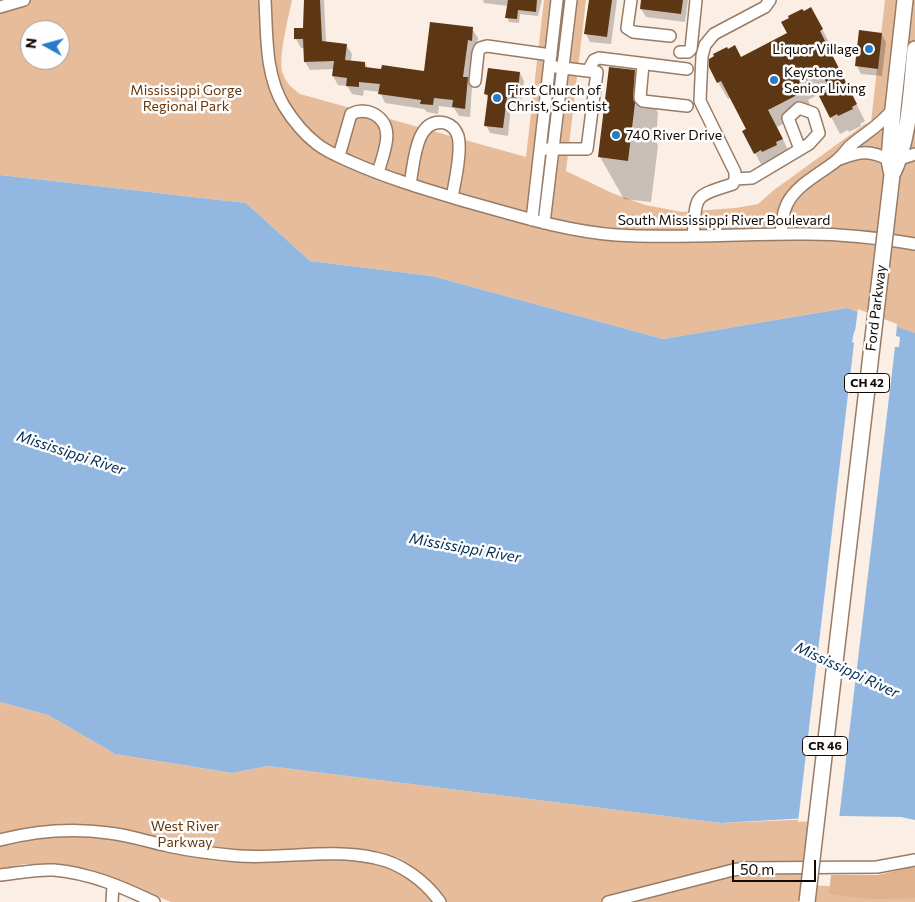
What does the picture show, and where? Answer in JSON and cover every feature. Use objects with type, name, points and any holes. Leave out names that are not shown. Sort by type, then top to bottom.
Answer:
[{"type":"main road","name":"Ford Parkway","points":[[895,160],[893,109],[905,0]]},
{"type":"main road","name":"Ford Parkway","points":[[842,591],[892,175],[895,160],[912,111],[915,49]]},
{"type":"main road","name":"CR 46","points":[[807,902],[842,591]]},
{"type":"street","points":[[0,7],[24,0]]},
{"type":"street","name":"South Mississippi River Boulevard","points":[[265,0],[270,65],[273,81],[284,106],[317,144],[378,173],[532,220],[570,229],[615,235],[781,234],[857,236],[915,244]]},
{"type":"street","points":[[532,220],[557,0]]},
{"type":"street","points":[[544,223],[570,0]]},
{"type":"street","points":[[631,0],[628,28],[633,32],[670,36]]},
{"type":"street","points":[[680,52],[688,52],[691,49],[696,0]]},
{"type":"street","points":[[693,236],[696,204],[700,197],[704,193],[733,184],[735,179],[735,172],[700,101],[704,45],[714,34],[765,7],[770,0]]},
{"type":"street","points":[[475,81],[478,53],[480,48],[487,46],[550,61],[563,68],[597,72],[587,149],[564,150],[553,148],[540,150]]},
{"type":"street","points":[[588,71],[594,60],[599,58],[688,69]]},
{"type":"street","points":[[643,64],[640,98],[643,101],[687,106]]},
{"type":"street","points":[[781,234],[784,211],[795,192],[836,160],[850,146],[884,121],[893,109]]},
{"type":"street","points":[[339,156],[351,114],[365,111],[374,114],[382,120],[388,133],[378,173]]},
{"type":"street","points":[[410,184],[418,143],[423,131],[428,125],[439,122],[448,123],[456,130],[459,138],[452,197]]},
{"type":"street","points":[[735,179],[752,178],[800,149]]},
{"type":"street","points":[[836,160],[868,152],[895,160],[915,154]]},
{"type":"street","points":[[0,840],[36,833],[83,830],[123,835],[188,850],[238,856],[348,854],[377,858],[399,867],[416,877],[438,899]]},
{"type":"street","points":[[608,902],[745,868],[877,867],[915,860]]},
{"type":"street","points":[[0,875],[53,870],[81,874],[98,878],[154,902]]},
{"type":"street","points":[[112,902],[114,885]]},
{"type":"green space","name":"Mississippi Gorge Regional Park","points":[[0,0],[292,0],[281,59],[284,77],[300,94],[526,157],[544,0],[586,0],[566,171],[612,193],[645,205],[682,212],[736,208],[758,204],[774,190],[865,124],[871,122],[885,0],[915,0],[915,333],[847,308],[663,339],[432,276],[310,261],[246,203],[0,175]]},
{"type":"green space","name":"West River Parkway","points":[[0,702],[48,715],[115,754],[232,773],[268,766],[721,823],[816,819],[805,885],[915,890],[915,902],[171,902],[90,869],[62,864],[24,864],[0,869]]},
{"type":"shaded area","points":[[915,866],[915,898],[874,899],[829,894],[831,875],[878,875]]},
{"type":"water","name":"Mississippi River","points":[[0,175],[246,203],[310,261],[432,276],[663,339],[847,308],[915,333],[915,820],[901,817],[842,816],[721,823],[268,766],[232,773],[115,754],[48,715],[0,702]]},
{"type":"pier","points":[[858,309],[897,324],[896,336],[900,337],[899,347],[895,347],[839,819],[798,822],[854,343],[852,342]]},
{"type":"building","points":[[304,0],[320,0],[322,41],[347,44],[345,60],[365,62],[365,67],[381,69],[382,65],[424,71],[430,22],[473,27],[472,41],[468,40],[463,77],[468,77],[465,109],[452,107],[453,100],[434,98],[433,105],[420,104],[421,100],[378,94],[380,84],[359,82],[359,87],[346,86],[347,78],[332,76],[334,61],[304,62],[303,39],[294,39],[294,28],[303,28]]},
{"type":"building","points":[[508,0],[537,0],[536,12],[518,10],[517,19],[505,18]]},
{"type":"building","points":[[589,0],[612,0],[607,37],[584,34]]},
{"type":"building","points":[[641,0],[683,0],[681,14],[640,9]]},
{"type":"building","name":"Keystone Senior Living","points":[[811,7],[823,29],[820,31],[857,104],[852,107],[853,109],[830,118],[819,96],[830,90],[821,72],[799,83],[803,92],[768,110],[783,139],[776,142],[777,145],[754,154],[742,131],[746,129],[721,81],[717,83],[709,67],[709,59],[714,56],[713,54],[735,45],[741,57],[787,33],[781,22],[802,9],[804,11]]},
{"type":"building","name":"Liquor Village","points":[[859,30],[882,33],[878,69],[855,66]]},
{"type":"building","name":"740 River Drive","points":[[609,67],[635,70],[633,97],[635,103],[628,161],[598,157]]},
{"type":"building","name":"First Church of Christ, Scientist","points":[[488,68],[520,72],[517,98],[507,97],[503,128],[484,126],[488,95],[484,94]]},
{"type":"place","name":"Liquor Village","points":[[869,49]]},
{"type":"place","name":"Keystone Senior Living","points":[[774,80]]},
{"type":"place","name":"First Church of Christ, Scientist","points":[[497,98]]},
{"type":"place","name":"740 River Drive","points":[[616,135]]}]
